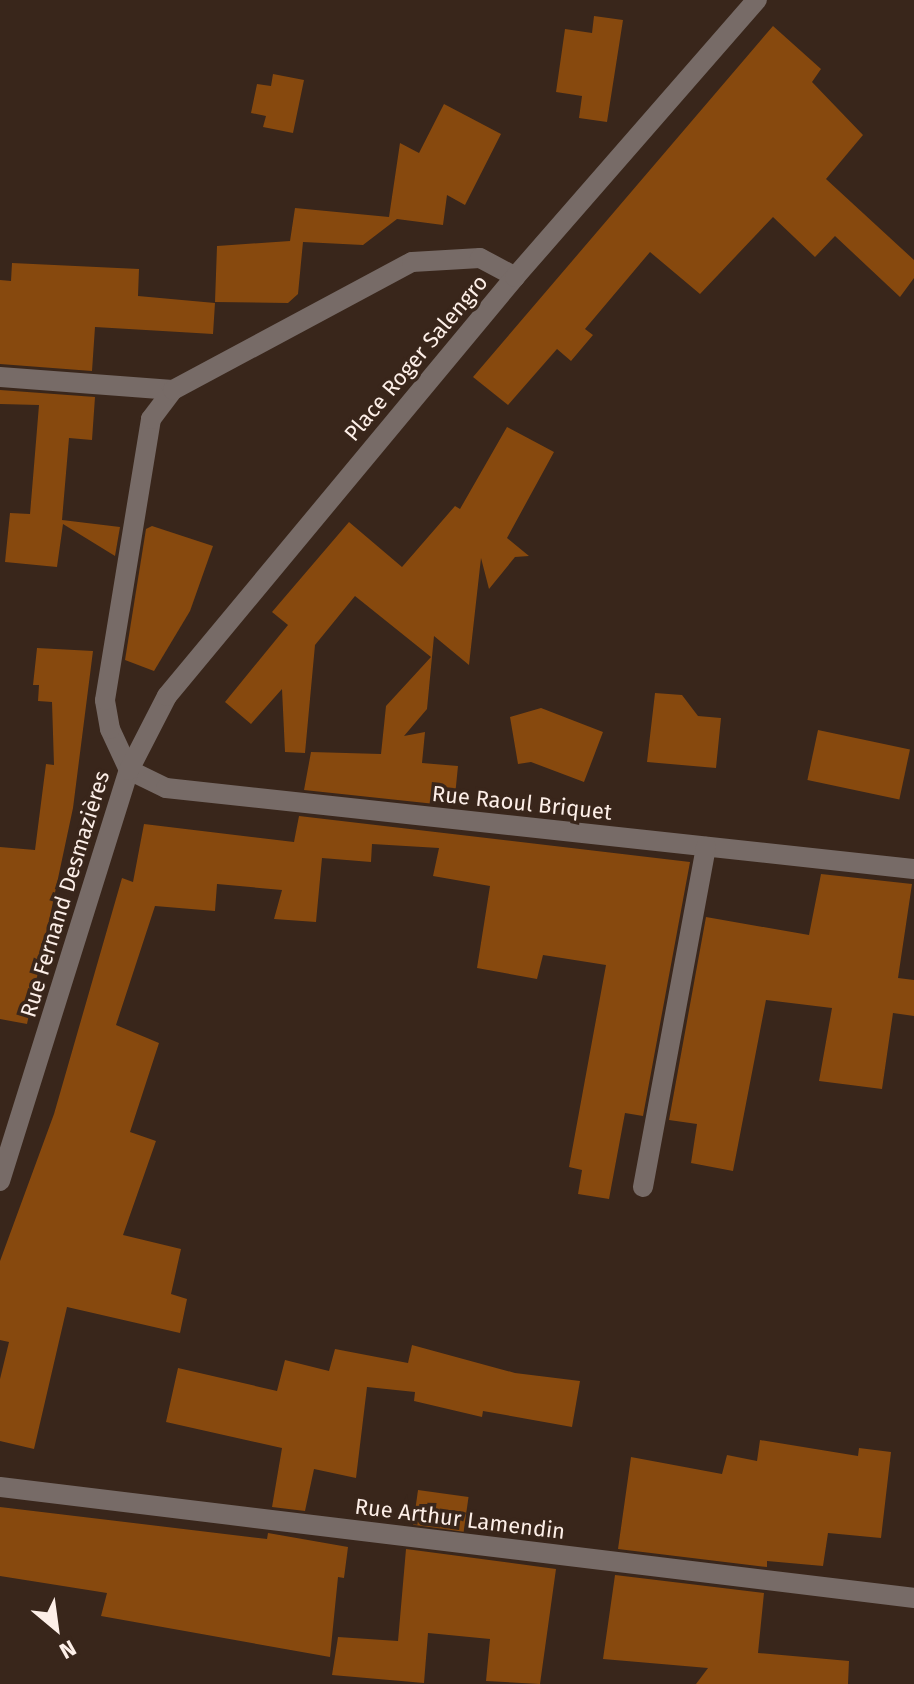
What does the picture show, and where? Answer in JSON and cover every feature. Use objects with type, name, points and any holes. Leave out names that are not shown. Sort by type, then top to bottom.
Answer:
[{"type":"street","points":[[515,277],[757,0]]},
{"type":"street","name":"Place Roger Salengro","points":[[129,770],[167,696],[208,642],[515,277],[480,258],[412,262],[173,390]]},
{"type":"street","points":[[0,377],[173,390]]},
{"type":"street","name":"Rue Fernand Desmazières","points":[[0,1181],[129,770],[110,729],[105,700],[151,419],[173,390]]},
{"type":"street","name":"Rue Raoul Briquet","points":[[129,770],[166,788],[914,869]]},
{"type":"street","points":[[643,1187],[706,847]]},
{"type":"street","name":"Rue Arthur Lamendin","points":[[0,1487],[914,1598]]},
{"type":"building","points":[[594,16],[623,20],[607,122],[579,118],[582,96],[556,92],[565,29],[592,33]]},
{"type":"building","points":[[773,26],[821,69],[812,82],[863,135],[826,179],[914,260],[914,278],[900,297],[835,236],[815,257],[773,217],[700,294],[650,252],[585,329],[593,335],[571,361],[557,349],[508,405],[473,377]]},
{"type":"building","points":[[273,74],[304,80],[293,133],[263,127],[266,116],[251,113],[257,84],[271,86]]},
{"type":"building","points":[[444,104],[501,134],[465,205],[447,195],[443,225],[397,219],[363,245],[303,242],[298,294],[288,303],[215,302],[217,246],[290,241],[295,208],[389,217],[400,143],[419,153]]},
{"type":"building","points":[[12,263],[139,269],[138,296],[215,303],[213,334],[95,327],[92,371],[0,364],[0,280],[11,281]]},
{"type":"building","points":[[0,390],[95,397],[92,440],[69,438],[62,520],[120,527],[115,556],[63,524],[57,567],[5,562],[10,513],[30,514],[39,405],[0,404]]},
{"type":"building","points":[[507,427],[554,452],[507,538],[529,556],[515,557],[489,589],[481,558],[469,665],[434,636],[427,709],[404,736],[425,732],[422,763],[458,766],[454,806],[304,790],[311,752],[381,754],[386,706],[431,657],[355,596],[315,645],[305,753],[285,752],[282,689],[251,724],[225,702],[288,625],[272,612],[349,522],[402,567],[455,506],[460,509]]},
{"type":"building","points":[[152,526],[213,546],[190,611],[154,671],[125,660],[146,529]]},
{"type":"building","points":[[37,648],[93,651],[73,808],[27,1024],[0,1019],[0,847],[35,850],[46,764],[54,765],[52,702],[38,701],[39,685],[33,685]]},
{"type":"building","points":[[655,693],[682,695],[698,716],[721,718],[716,768],[647,762]]},
{"type":"building","points":[[541,708],[603,732],[584,782],[531,762],[518,764],[510,717]]},
{"type":"building","points":[[818,730],[910,750],[899,799],[807,780]]},
{"type":"building","points":[[299,816],[690,862],[643,1116],[625,1113],[609,1199],[578,1194],[582,1170],[569,1167],[606,965],[543,955],[537,979],[477,968],[490,886],[433,876],[439,848],[372,844],[371,862],[322,858],[316,922],[274,919],[282,890],[217,884],[215,911],[155,906],[116,1025],[159,1043],[130,1132],[156,1141],[123,1235],[181,1249],[171,1294],[187,1299],[180,1333],[67,1307],[34,1449],[0,1441],[0,1379],[9,1342],[0,1340],[0,1261],[54,1114],[122,878],[133,882],[144,824],[294,842]]},
{"type":"building","points":[[821,874],[912,884],[898,978],[914,980],[914,1016],[893,1013],[882,1089],[819,1081],[832,1008],[766,1000],[733,1171],[691,1163],[697,1124],[669,1120],[706,917],[809,935]]},
{"type":"building","points":[[412,1345],[515,1373],[580,1381],[572,1427],[483,1411],[482,1417],[414,1401],[415,1392],[367,1387],[356,1478],[314,1469],[305,1511],[272,1507],[282,1448],[166,1422],[178,1368],[277,1391],[285,1360],[329,1371],[335,1349],[408,1363]]},
{"type":"building","points":[[760,1440],[858,1456],[859,1448],[891,1452],[881,1538],[828,1533],[823,1566],[767,1561],[767,1567],[618,1549],[631,1457],[722,1474],[727,1455],[757,1461]]},
{"type":"building","points":[[418,1490],[469,1497],[464,1532],[413,1525]]},
{"type":"building","points":[[0,1507],[267,1539],[268,1533],[348,1547],[344,1578],[338,1577],[330,1657],[101,1616],[107,1593],[0,1576]]},
{"type":"building","points":[[406,1549],[556,1569],[540,1684],[486,1681],[490,1639],[428,1633],[424,1683],[332,1675],[338,1637],[398,1641]]},
{"type":"building","points":[[615,1575],[764,1593],[758,1653],[849,1661],[848,1684],[696,1684],[708,1668],[603,1659]]}]
